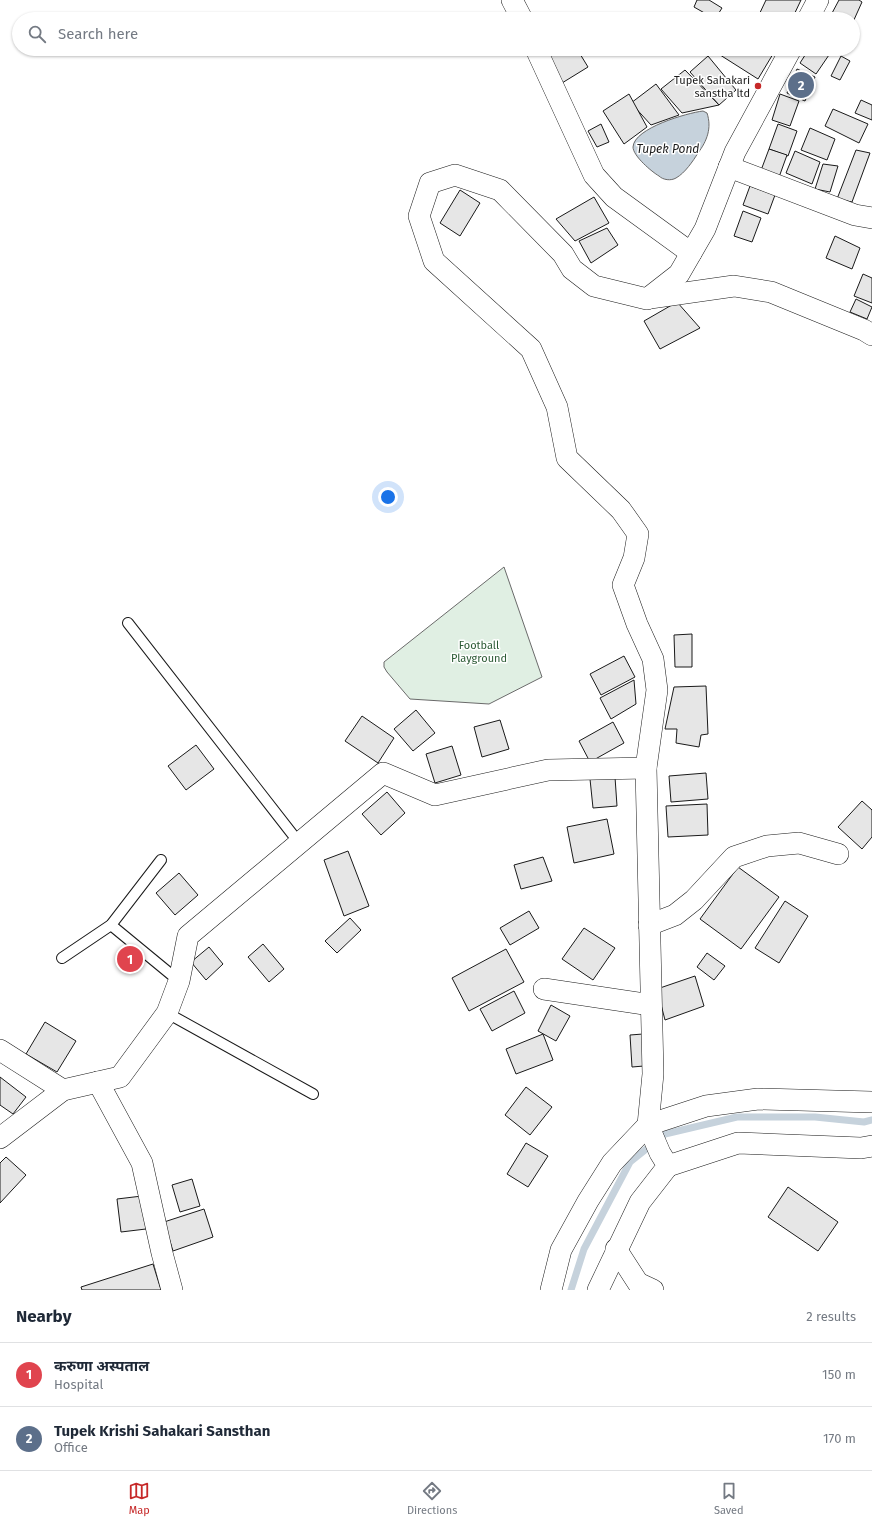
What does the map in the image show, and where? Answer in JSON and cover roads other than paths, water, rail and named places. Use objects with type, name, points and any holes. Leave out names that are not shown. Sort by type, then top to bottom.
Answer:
[{"type":"street","points":[[512,0],[518,12]]},
{"type":"street","points":[[812,12],[818,0]]},
{"type":"street","points":[[539,56],[594,175],[614,197],[691,253]]},
{"type":"street","points":[[647,298],[679,274],[705,229],[735,152],[787,56]]},
{"type":"street","points":[[729,167],[855,216],[872,218]]},
{"type":"street","points":[[598,1290],[616,1249],[640,1202],[657,1145],[648,924],[646,768],[657,690],[653,659],[637,624],[623,585],[634,558],[638,534],[621,510],[566,458],[557,407],[531,349],[434,260],[419,216],[430,182],[456,175],[500,190],[563,254],[572,270],[594,286],[647,298],[734,286],[771,292],[864,330],[872,335]]},
{"type":"street","points":[[0,1138],[63,1090],[120,1077],[166,1012],[179,981],[188,936],[300,844],[383,773],[435,795],[548,770],[646,768]]},
{"type":"street","points":[[648,924],[675,915],[694,900],[734,857],[767,846],[799,843],[838,854]]},
{"type":"street","points":[[544,989],[651,1005]]},
{"type":"street","points":[[0,1050],[63,1090]]},
{"type":"street","points":[[98,1082],[142,1163],[162,1253],[172,1290]]},
{"type":"street","points":[[551,1290],[561,1250],[588,1201],[612,1163],[657,1145],[706,1106],[758,1098],[872,1102]]},
{"type":"street","points":[[657,1145],[738,1143],[861,1148],[872,1146]]},
{"type":"street","points":[[616,1249],[638,1282],[652,1290]]},
{"type":"lane","points":[[128,623],[300,844]]},
{"type":"lane","points":[[62,958],[111,925],[161,860]]},
{"type":"lane","points":[[111,925],[179,981]]},
{"type":"lane","points":[[166,1012],[313,1094]]},
{"type":"water","name":"Tupek Pond","points":[[703,111],[707,113],[709,124],[706,139],[688,167],[676,178],[669,180],[661,177],[636,155],[633,147],[636,140],[651,128],[674,118]]},
{"type":"waterway","points":[[571,1290],[584,1249],[630,1162],[665,1134],[737,1117],[815,1117],[864,1122],[872,1120]]},
{"type":"place","name":"Tupek Krishi Sahakari Sansthan","points":[[801,85]]},
{"type":"place","name":"Tupek Sahakari sanstha ltd","points":[[758,86]]},
{"type":"place","name":"करुणा अस्पताल","points":[[130,959]]},
{"type":"park label","name":"Football Playground","points":[[479,651]]}]
